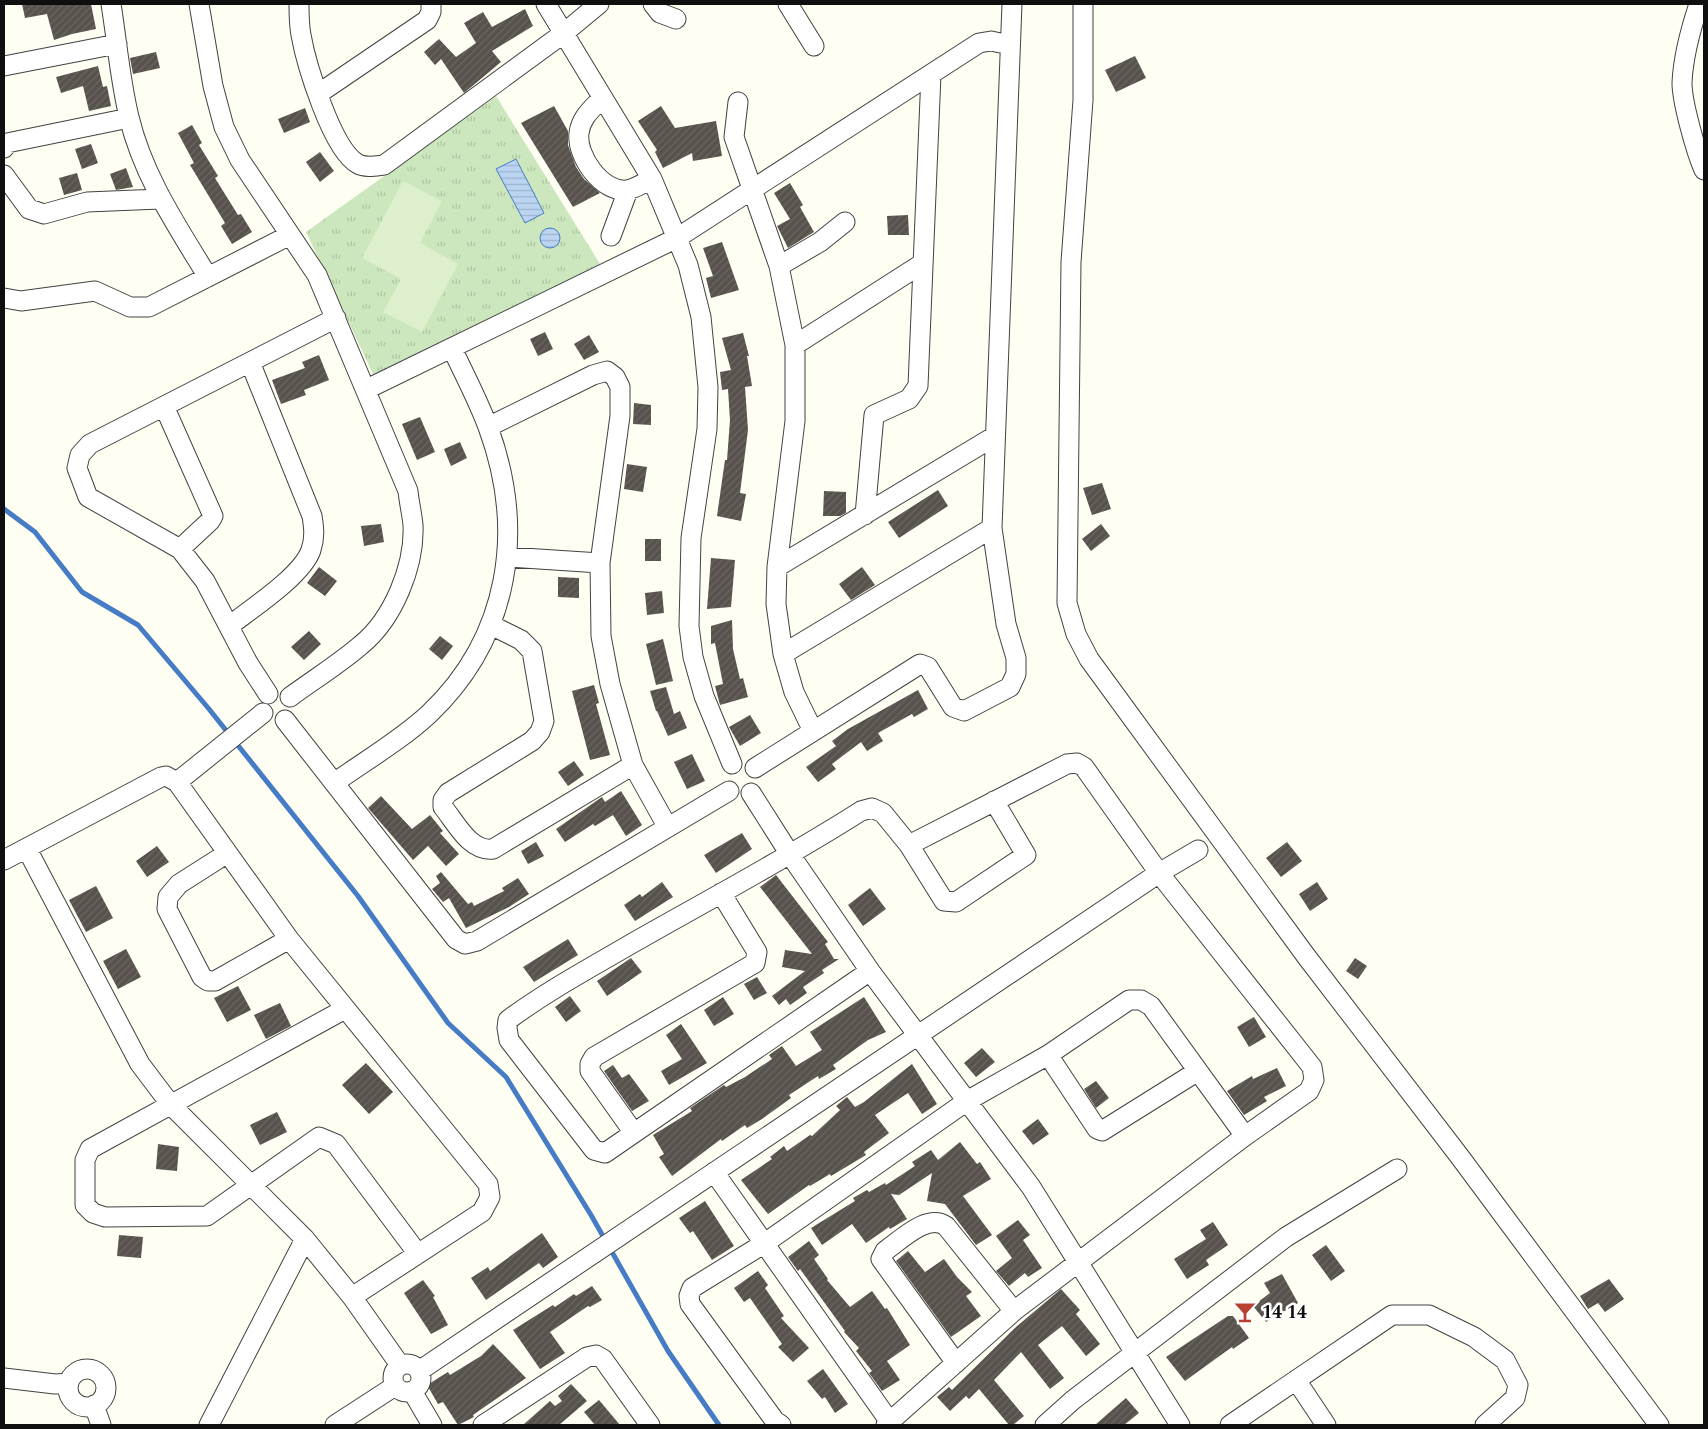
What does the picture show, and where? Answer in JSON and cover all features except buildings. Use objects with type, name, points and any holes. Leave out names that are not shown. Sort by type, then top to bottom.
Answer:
[{"type":"street","points":[[111,4],[129,118],[160,199],[208,277]]},
{"type":"street","points":[[199,4],[213,86],[224,127],[240,160],[317,275],[408,491],[413,526],[410,556],[401,586],[385,617],[363,644],[290,697]]},
{"type":"street","points":[[299,4],[301,34],[308,66],[332,130],[349,156],[358,164],[371,167],[384,165],[564,33],[599,4]]},
{"type":"street","points":[[318,94],[426,20],[431,12],[431,4]]},
{"type":"street","points":[[546,4],[652,179],[688,265],[701,317],[708,387],[707,429],[691,538],[689,626],[694,657],[704,696],[732,764]]},
{"type":"street","points":[[653,4],[660,13],[676,19]]},
{"type":"street","points":[[788,4],[814,46]]},
{"type":"street","points":[[755,768],[920,664],[928,667],[953,707],[964,711],[1010,687],[1016,674],[1016,658],[1006,624],[992,528],[1012,4]]},
{"type":"street","points":[[1084,4],[1083,100],[1071,262],[1067,603],[1076,634],[1089,659],[1306,956],[1460,1157],[1659,1425]]},
{"type":"street","points":[[1699,4],[1691,27],[1682,84],[1697,152],[1704,170]]},
{"type":"street","points":[[367,390],[677,238],[979,43],[991,41],[1010,45]]},
{"type":"street","points":[[4,66],[117,44]]},
{"type":"street","points":[[865,515],[874,415],[909,400],[918,386],[931,74]]},
{"type":"street","points":[[602,98],[586,114],[579,132],[579,145],[592,171],[604,182],[618,189],[628,190],[652,179]]},
{"type":"street","points":[[738,102],[734,137],[754,188],[779,266],[795,345],[795,421],[777,567],[776,604],[783,654],[794,692],[813,731]]},
{"type":"street","points":[[4,148],[6,143],[129,118]]},
{"type":"street","points":[[4,175],[29,208],[44,214],[86,202],[160,199]]},
{"type":"street","points":[[611,236],[628,190]]},
{"type":"street","points":[[779,266],[820,242],[845,222]]},
{"type":"street","points":[[4,298],[21,301],[96,291],[130,307],[149,307],[290,235]]},
{"type":"street","points":[[795,345],[923,263]]},
{"type":"street","points":[[268,694],[205,581],[180,548],[90,499],[77,468],[80,455],[90,444],[336,318]]},
{"type":"street","points":[[334,783],[428,714],[464,675],[491,625],[508,557],[505,488],[488,427],[452,348]]},
{"type":"street","points":[[229,626],[301,567],[310,551],[314,534],[312,516],[250,362]]},
{"type":"street","points":[[488,427],[593,375],[607,371],[615,377],[620,387],[620,416],[600,563],[601,636],[610,684],[633,765],[667,826]]},
{"type":"street","points":[[164,406],[213,516],[210,521],[180,548]]},
{"type":"street","points":[[777,567],[996,436]]},
{"type":"street","points":[[783,654],[992,528]]},
{"type":"street","points":[[508,557],[600,563]]},
{"type":"street","points":[[491,625],[521,640],[532,651],[544,720],[540,732],[532,741],[448,793],[443,800],[444,807],[474,845],[485,850],[494,848],[633,765]]},
{"type":"street","points":[[177,782],[257,719],[261,705],[268,694],[282,691],[290,697],[293,707],[289,717],[275,722],[257,719]]},
{"type":"street","points":[[284,720],[456,939],[465,944],[477,941],[667,826],[729,791]]},
{"type":"street","points":[[744,762],[755,768],[758,777],[757,787],[751,794],[740,796],[729,791],[724,782],[725,772],[732,764],[744,762]]},
{"type":"street","points":[[714,1172],[890,1425],[1014,1311],[1245,1136],[1309,1091],[1314,1080],[1312,1067],[1159,873],[1084,767],[1077,763],[1067,764],[909,844]]},
{"type":"street","points":[[4,860],[161,778],[166,776],[177,782],[226,854],[289,939],[488,1184],[490,1197],[482,1212],[352,1297]]},
{"type":"street","points":[[751,794],[870,971],[1031,1187],[1180,1425]]},
{"type":"street","points":[[870,971],[605,1153],[594,1150],[509,1040],[508,1020],[538,998],[721,893],[791,856],[861,811],[872,808],[884,813],[909,844],[944,900],[956,902],[1026,855],[994,801]]},
{"type":"street","points":[[27,849],[140,1064],[171,1105],[305,1239],[352,1297],[400,1364]]},
{"type":"street","points":[[419,1371],[1159,873],[1198,850]]},
{"type":"street","points":[[226,854],[180,884],[168,897],[167,909],[202,977],[208,981],[215,981],[289,939]]},
{"type":"street","points":[[634,1132],[590,1070],[590,1064],[594,1057],[755,963],[757,952],[721,893]]},
{"type":"street","points":[[781,1425],[775,1421],[690,1304],[688,1296],[692,1288],[765,1243],[968,1101],[1048,1055],[1129,1000],[1141,1000],[1151,1006],[1245,1136]]},
{"type":"street","points":[[345,1009],[90,1150],[85,1160],[85,1204],[93,1213],[105,1217],[207,1216],[319,1137],[336,1144],[418,1254]]},
{"type":"street","points":[[1048,1055],[1096,1129],[1102,1131],[1198,1071]]},
{"type":"street","points":[[1045,1425],[1073,1400],[1286,1237],[1397,1169]]},
{"type":"street","points":[[956,1363],[882,1259],[885,1251],[930,1221],[939,1221],[946,1226],[1014,1311]]},
{"type":"street","points":[[209,1425],[305,1239]]},
{"type":"street","points":[[1230,1425],[1392,1315],[1429,1315],[1474,1337],[1505,1360],[1518,1385],[1515,1398],[1485,1425]]},
{"type":"street","points":[[484,1425],[587,1357],[596,1354],[603,1359],[650,1425]]},
{"type":"street","points":[[334,1425],[403,1389],[419,1384],[419,1371],[410,1363],[400,1364]]},
{"type":"street","points":[[400,1364],[394,1373],[403,1389],[432,1425]]},
{"type":"street","points":[[87,1369],[98,1372],[105,1383],[106,1389],[101,1400],[94,1405],[84,1406],[73,1400],[68,1389],[69,1383],[75,1373],[87,1369]]},
{"type":"street","points":[[4,1378],[55,1384],[69,1383]]},
{"type":"street","points":[[1296,1380],[1326,1425]]},
{"type":"street","points":[[94,1405],[101,1425]]},
{"type":"green space","points":[[496,96],[600,264],[374,376],[306,232]]},
{"type":"green space","points":[[403,181],[442,201],[420,243],[458,264],[422,332],[383,312],[401,279],[362,258]]},
{"type":"water","points":[[516,159],[544,213],[525,223],[496,169]]},
{"type":"water","points":[[550,228],[557,231],[560,238],[557,245],[550,248],[543,245],[540,238],[543,231]]},
{"type":"waterway","points":[[4,509],[35,532],[82,592],[138,625],[209,709],[358,896],[448,1023],[506,1077],[591,1215],[668,1351],[719,1425]]},
{"type":"place","name":"14 14","points":[[1245,1312]]}]
